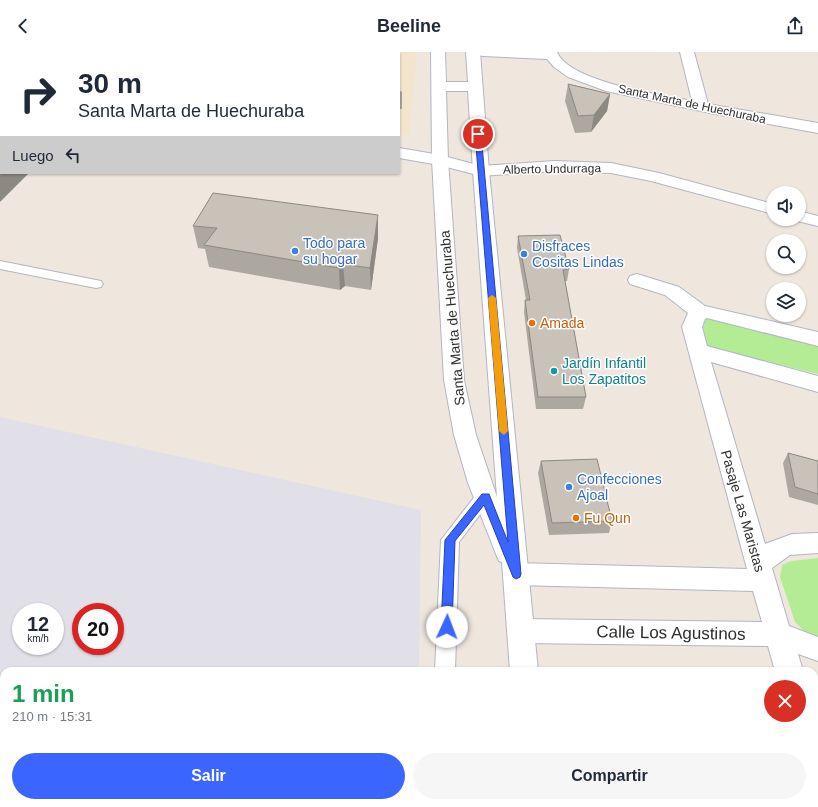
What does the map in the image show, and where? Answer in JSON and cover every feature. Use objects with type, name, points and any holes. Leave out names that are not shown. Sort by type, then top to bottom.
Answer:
[{"type":"street","name":"Santa Marta de Huechuraba","points":[[438,52],[440,160],[454,380],[465,435],[485,496],[516,574]]},
{"type":"street","name":"Santa Marta de Huechuraba","points":[[473,52],[481,171],[524,667]]},
{"type":"street","name":"Santa Marta de Huechuraba","points":[[483,52],[550,53],[561,66],[569,72],[594,83],[701,107],[818,128]]},
{"type":"street","points":[[687,52],[701,107]]},
{"type":"street","points":[[438,86],[475,86]]},
{"type":"street","name":"Alberto Undurraga","points":[[400,153],[440,160],[481,171],[554,166],[611,168],[653,176],[766,207]]},
{"type":"street","points":[[806,218],[818,221]]},
{"type":"street","points":[[638,280],[672,291],[700,312],[714,313],[818,339]]},
{"type":"street","name":"Pasaje Las Maristas","points":[[700,312],[694,317],[692,327],[760,573],[788,667]]},
{"type":"street","points":[[698,351],[818,384]]},
{"type":"street","points":[[516,574],[760,573],[766,558],[776,549],[789,544],[806,542],[818,543]]},
{"type":"street","name":"Calle Los Agustinos","points":[[521,631],[778,634],[818,649]]},
{"type":"lane","points":[[0,265],[96,284]]},
{"type":"lane","points":[[445,667],[450,540],[485,496]]},
{"type":"shaded area","points":[[400,52],[417,52],[409,136],[400,134]]},
{"type":"shaded area","points":[[0,417],[421,510],[419,667],[0,667]]},
{"type":"green space","points":[[723,316],[818,339],[818,374],[705,347],[698,332],[701,317]]},
{"type":"green space","points":[[818,558],[818,639],[805,632],[795,622],[780,577],[782,565],[791,561]]},
{"type":"building","points":[[568,84],[610,94],[594,115],[578,116]]},
{"type":"building","points":[[213,193],[378,215],[370,268],[343,264],[339,268],[204,245],[217,228],[193,226]]},
{"type":"building","points":[[560,235],[569,269],[563,270],[586,397],[538,397],[525,300],[530,300],[518,236]]},
{"type":"building","points":[[788,453],[818,461],[818,494],[795,487]]},
{"type":"building","points":[[597,459],[612,521],[552,523],[541,461]]},
{"type":"slow traffic","points":[[492,298],[504,431]]},
{"type":"place","name":"Todo para su hogar","points":[[295,251]]},
{"type":"place","name":"Disfraces Cositas Lindas","points":[[524,254]]},
{"type":"place","name":"Amada","points":[[532,323]]},
{"type":"place","name":"Jardín Infantil Los Zapatitos","points":[[554,371]]},
{"type":"place","name":"Confecciones Ajoal","points":[[569,487]]},
{"type":"place","name":"Fu Qun","points":[[576,518]]},
{"type":"route","points":[[447,627],[450,540],[485,496],[516,574],[478,134]]}]
